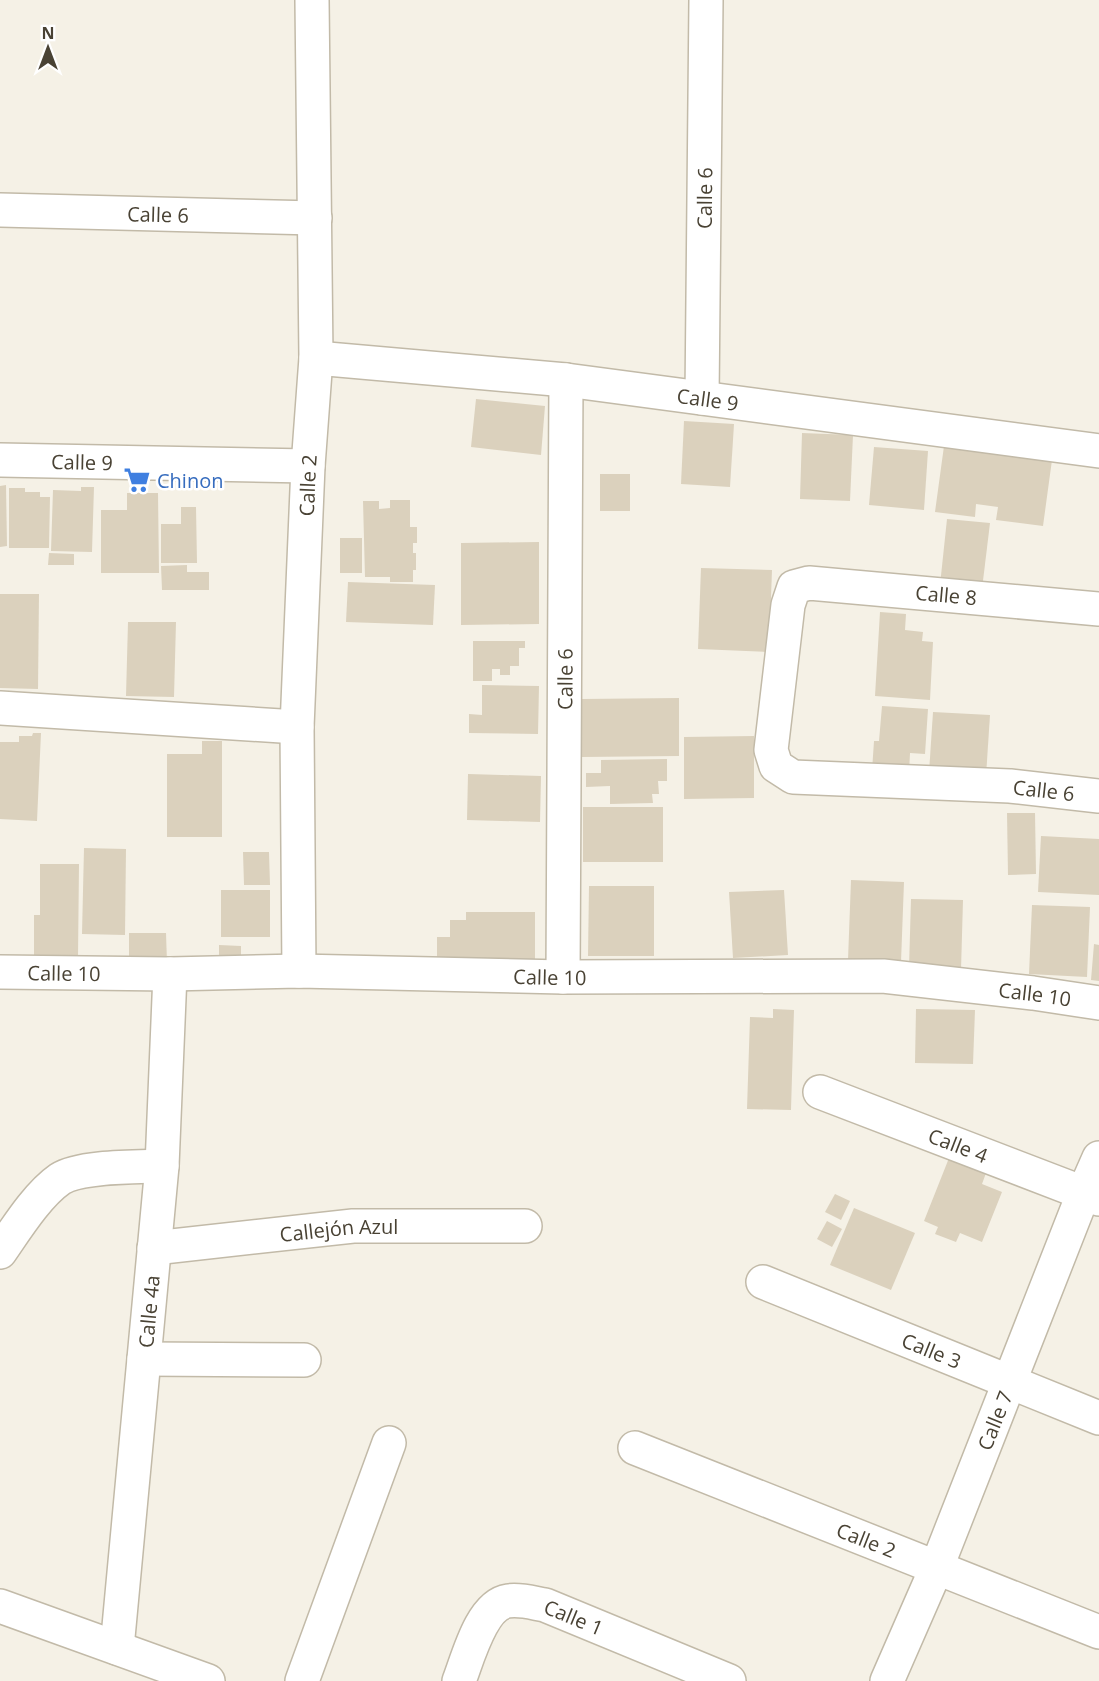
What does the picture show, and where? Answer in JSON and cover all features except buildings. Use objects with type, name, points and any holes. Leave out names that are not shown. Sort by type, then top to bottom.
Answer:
[{"type":"street","name":"Calle 2","points":[[299,971],[297,727],[308,466],[316,358],[312,0]]},
{"type":"street","name":"Calle 6","points":[[702,398],[706,0]]},
{"type":"street","name":"Calle 6","points":[[0,210],[315,218]]},
{"type":"street","name":"Calle 9","points":[[316,358],[566,380],[1099,451]]},
{"type":"street","name":"Calle 6","points":[[563,977],[566,380]]},
{"type":"street","name":"Calle 9","points":[[0,460],[308,466]]},
{"type":"street","name":"Calle 8","points":[[776,766],[771,750],[788,605],[794,588],[809,583],[1099,609]]},
{"type":"street","points":[[0,708],[297,727]]},
{"type":"street","name":"Calle 6","points":[[776,766],[793,777],[1010,786],[1099,796]]},
{"type":"street","name":"Calle 10","points":[[0,972],[170,974],[299,971],[563,977],[883,976],[1099,1003]]},
{"type":"street","name":"Calle 4a","points":[[117,1648],[162,1166],[170,974]]},
{"type":"street","name":"Calle 4","points":[[820,1092],[1091,1195]]},
{"type":"street","name":"Calle 7","points":[[887,1681],[936,1569],[1009,1382],[1091,1195],[1099,1158]]},
{"type":"street","points":[[0,1252],[33,1206],[60,1179],[86,1170],[162,1166]]},
{"type":"street","name":"Callejón Azul","points":[[154,1248],[353,1226],[525,1226]]},
{"type":"street","name":"Calle 3","points":[[763,1282],[1099,1418]]},
{"type":"street","points":[[144,1359],[304,1360]]},
{"type":"street","points":[[302,1681],[389,1443]]},
{"type":"street","name":"Calle 2","points":[[635,1448],[1099,1632]]},
{"type":"street","name":"Calle 1","points":[[459,1681],[482,1624],[492,1611],[497,1605],[508,1601],[522,1601],[545,1605],[729,1681]]},
{"type":"street","points":[[0,1606],[202,1680]]},
{"type":"place","name":"Chinon","points":[[137,480]]}]
